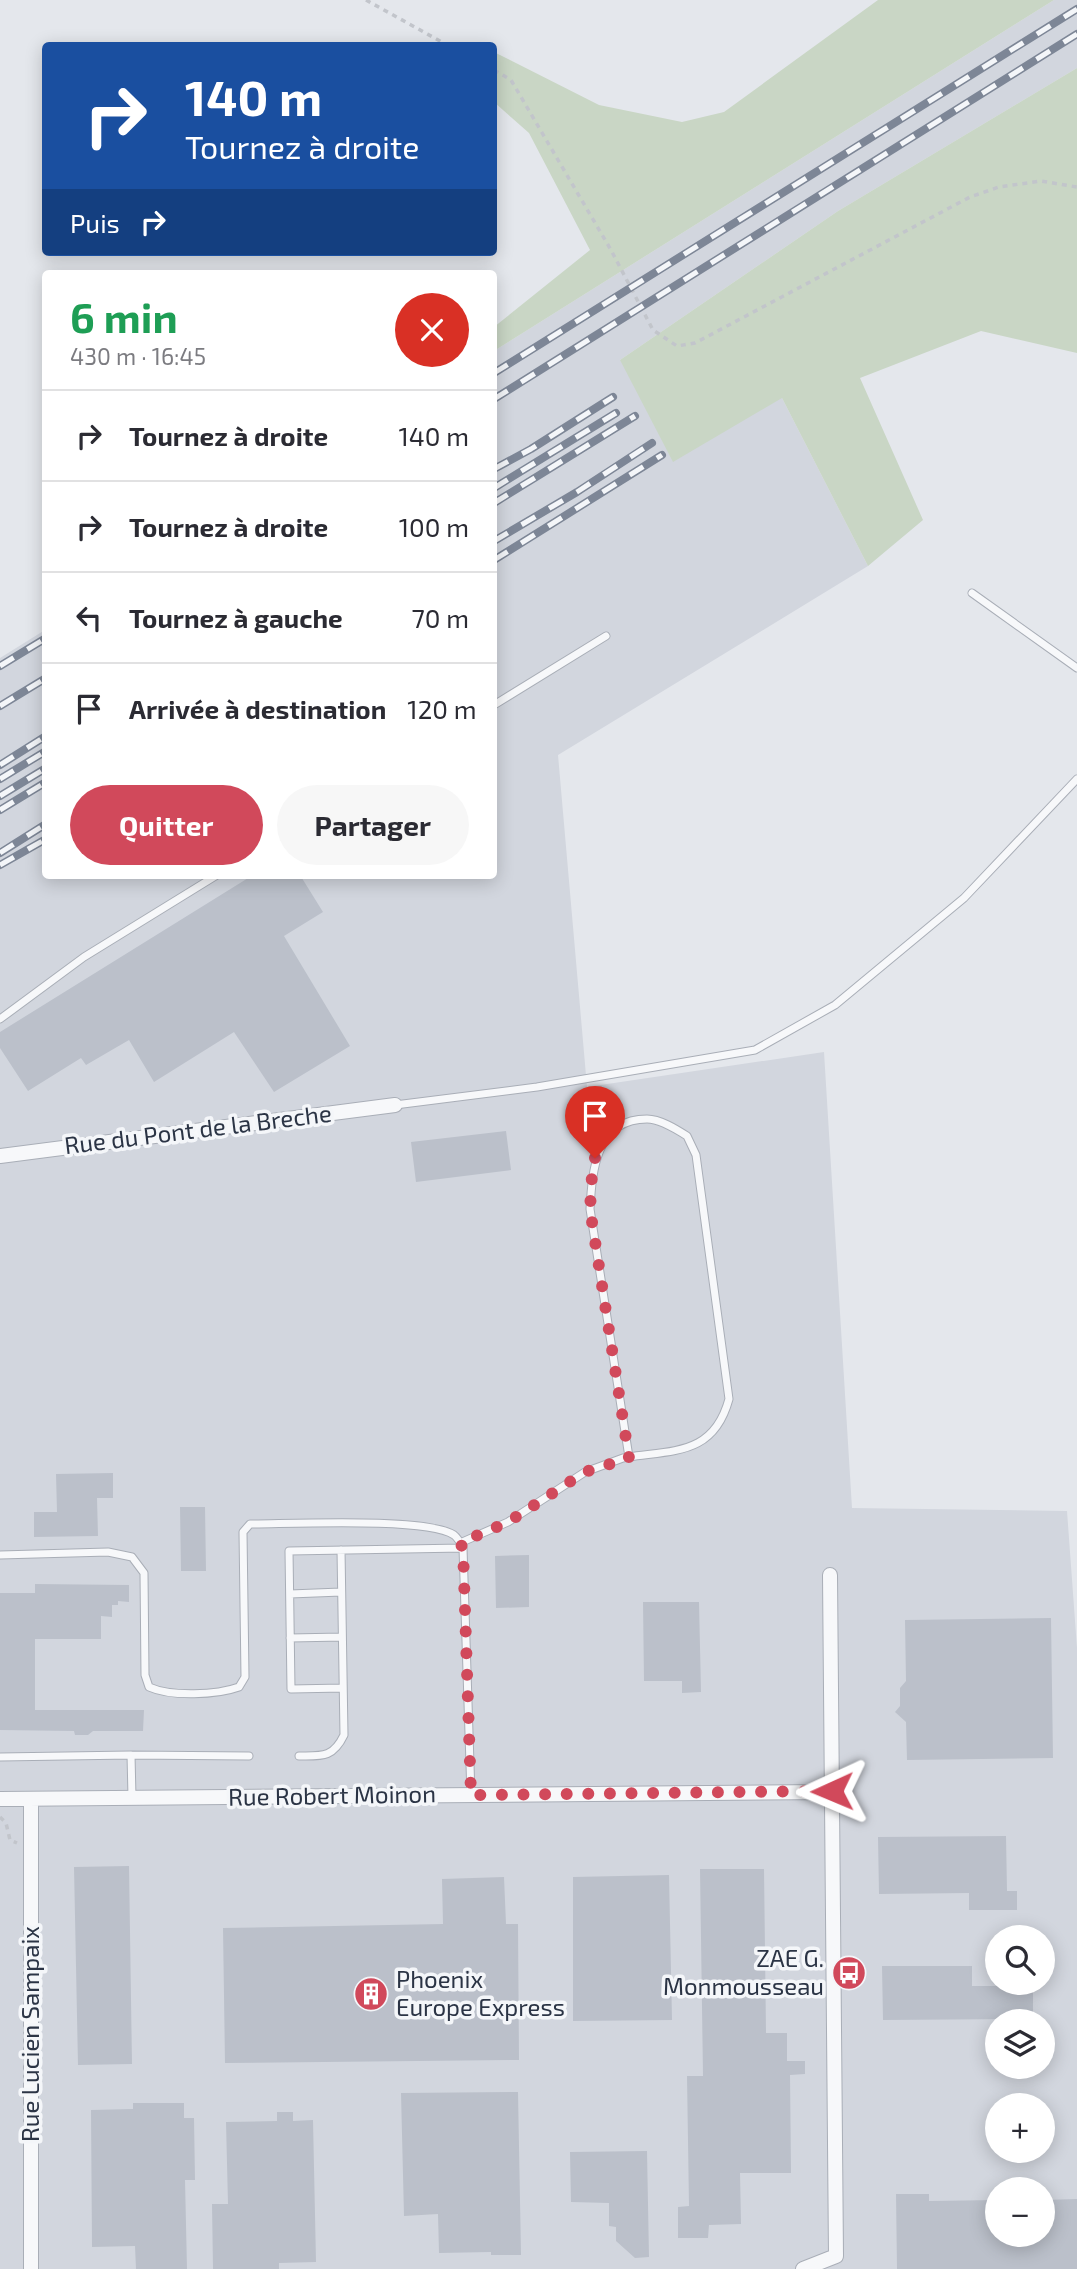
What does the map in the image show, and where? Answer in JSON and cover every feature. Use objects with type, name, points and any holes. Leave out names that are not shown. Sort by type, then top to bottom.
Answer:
[{"type":"street","name":"Rue du Pont de la Breche","points":[[0,1156],[395,1105]]},
{"type":"street","points":[[803,2269],[836,2262],[830,1575]]},
{"type":"street","name":"Rue Robert Moinon","points":[[0,1799],[832,1791]]},
{"type":"street","name":"Rue Lucien Sampaix","points":[[31,1799],[31,2269]]},
{"type":"lane","points":[[972,593],[1077,668]]},
{"type":"lane","points":[[497,703],[606,636]]},
{"type":"lane","points":[[395,1105],[537,1087],[755,1050],[835,1005],[964,898],[1077,779]]},
{"type":"lane","points":[[0,1019],[84,957],[211,879]]},
{"type":"lane","points":[[344,1688],[291,1689],[289,1551],[462,1546],[508,1522],[585,1472],[629,1458],[701,1443],[725,1416],[729,1399],[696,1155],[687,1136],[649,1119],[629,1122],[614,1131],[595,1158],[592,1175],[590,1209],[629,1458]]},
{"type":"lane","points":[[0,1555],[108,1552],[132,1557],[144,1573],[145,1675],[149,1687],[160,1692],[224,1693],[239,1687],[245,1677],[243,1532],[250,1524],[405,1524],[437,1529],[455,1536],[462,1546],[471,1795]]},
{"type":"lane","points":[[299,1756],[322,1756],[338,1747],[344,1735],[341,1550]]},
{"type":"lane","points":[[290,1594],[341,1592]]},
{"type":"lane","points":[[290,1638],[342,1637]]},
{"type":"lane","points":[[131,1755],[132,1798]]},
{"type":"lane","points":[[0,1757],[248,1756]]},
{"type":"path","points":[[366,0],[442,42]]},
{"type":"path","points":[[497,72],[511,79],[611,250],[653,330],[677,346],[695,344],[970,197],[999,187],[1041,181],[1077,187]]},
{"type":"path","points":[[0,1817],[6,1823],[10,1840],[31,1844]]},
{"type":"shaded area","points":[[1054,0],[1077,0],[1077,68],[838,211],[620,360],[782,398],[868,566],[558,755],[587,1087],[824,1052],[852,1508],[1067,1511],[1077,1648],[1077,2269],[0,2269],[0,658],[42,632],[42,879],[497,879],[497,349]]},
{"type":"green space","points":[[878,0],[1054,0],[497,349],[497,325],[590,250],[529,133],[497,105],[497,54],[599,105],[682,122],[724,112]]},
{"type":"green space","points":[[1077,68],[1077,353],[981,331],[860,378],[923,520],[868,566],[782,398],[673,462],[620,360],[838,211]]},
{"type":"building","points":[[247,879],[302,879],[323,912],[284,936],[350,1046],[274,1092],[234,1032],[154,1082],[129,1040],[86,1065],[81,1058],[28,1091],[0,1048],[0,1032]]},
{"type":"building","points":[[506,1131],[511,1170],[416,1182],[411,1142]]},
{"type":"building","points":[[113,1473],[113,1498],[97,1498],[98,1536],[34,1537],[34,1512],[57,1512],[56,1474]]},
{"type":"building","points":[[180,1507],[205,1507],[206,1571],[181,1571]]},
{"type":"building","points":[[529,1555],[529,1607],[496,1608],[495,1556]]},
{"type":"building","points":[[35,1584],[129,1585],[129,1602],[118,1601],[118,1605],[112,1605],[112,1617],[101,1616],[101,1639],[35,1639],[35,1710],[144,1710],[143,1731],[93,1731],[88,1735],[75,1735],[74,1731],[0,1730],[0,1593],[35,1593]]},
{"type":"building","points":[[643,1602],[699,1602],[701,1692],[682,1693],[682,1681],[644,1681]]},
{"type":"building","points":[[1051,1618],[1053,1758],[907,1760],[906,1722],[895,1712],[900,1706],[900,1688],[906,1681],[905,1620]]},
{"type":"building","points":[[1006,1836],[1007,1891],[1017,1891],[1017,1910],[969,1910],[969,1893],[879,1894],[878,1837]]},
{"type":"building","points":[[129,1866],[132,2064],[78,2065],[74,1867]]},
{"type":"building","points":[[700,1869],[764,1869],[766,2033],[787,2033],[787,2061],[805,2061],[805,2074],[790,2075],[791,2173],[740,2173],[741,2224],[709,2225],[708,2238],[678,2238],[678,2207],[689,2206],[687,2076],[703,2076]]},
{"type":"building","points":[[669,1875],[672,2020],[573,2021],[573,1877]]},
{"type":"building","name":"Phoenix Europe Express","points":[[504,1877],[506,1924],[518,1924],[519,2060],[225,2063],[223,1928],[443,1924],[442,1879]]},
{"type":"building","points":[[882,1966],[972,1966],[972,1986],[985,1986],[985,1995],[1033,1995],[1033,2009],[985,2009],[985,2019],[883,2020]]},
{"type":"building","points":[[518,2092],[521,2255],[491,2255],[491,2252],[439,2253],[438,2214],[404,2216],[401,2093]]},
{"type":"building","points":[[133,2103],[184,2103],[184,2118],[194,2118],[195,2180],[185,2180],[187,2269],[136,2269],[135,2246],[92,2247],[91,2110],[133,2109]]},
{"type":"building","points":[[277,2112],[293,2112],[293,2121],[313,2120],[316,2262],[279,2263],[279,2269],[213,2269],[212,2204],[228,2204],[226,2122],[277,2121]]},
{"type":"building","points":[[647,2151],[649,2257],[635,2258],[616,2241],[616,2227],[609,2226],[609,2203],[571,2202],[570,2152]]},
{"type":"building","points":[[896,2194],[929,2194],[929,2201],[985,2200],[985,2247],[1055,2247],[1055,2200],[1077,2199],[1077,2269],[897,2269]]},
{"type":"railway","points":[[497,371],[1077,9]]},
{"type":"railway","points":[[497,397],[1077,34]]},
{"type":"railway","points":[[497,467],[613,397]]},
{"type":"railway","points":[[497,486],[616,413]]},
{"type":"railway","points":[[497,501],[635,416]]},
{"type":"railway","points":[[497,539],[652,443]]},
{"type":"railway","points":[[497,558],[662,455]]},
{"type":"railway","points":[[0,666],[42,640]]},
{"type":"railway","points":[[0,706],[42,680]]},
{"type":"railway","points":[[0,765],[42,739]]},
{"type":"railway","points":[[0,779],[42,753]]},
{"type":"railway","points":[[0,796],[42,770]]},
{"type":"railway","points":[[0,810],[42,784]]},
{"type":"railway","points":[[0,853],[42,827]]},
{"type":"railway","points":[[0,865],[42,841]]},
{"type":"place","name":"ZAE G. Monmousseau","points":[[849,1973]]},
{"type":"place","name":"Phoenix Europe Express","points":[[371,1994]]},
{"type":"route","points":[[595,1158],[590,1209],[629,1458],[585,1472],[508,1522],[460,1543],[463,1548],[471,1795],[832,1791]]}]
